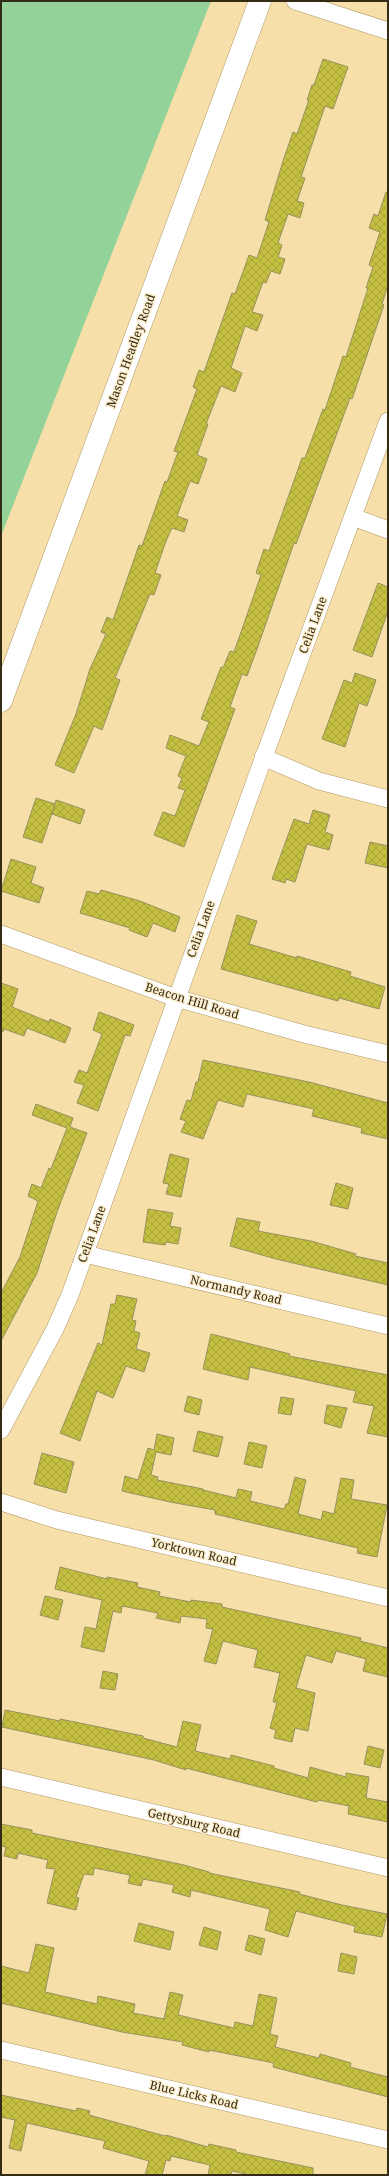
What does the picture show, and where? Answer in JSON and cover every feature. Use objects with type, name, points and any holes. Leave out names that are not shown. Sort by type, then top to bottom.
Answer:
[{"type":"main road","name":"Mason Headley Road","points":[[1,701],[260,1]]},
{"type":"street","points":[[295,1],[388,31]]},
{"type":"street","name":"Celia Lane","points":[[1,1430],[55,1329],[85,1254],[263,757],[388,421]]},
{"type":"street","points":[[353,517],[388,530]]},
{"type":"street","points":[[263,757],[319,781],[388,799]]},
{"type":"street","name":"Beacon Hill Road","points":[[1,934],[176,998],[304,1034],[388,1054]]},
{"type":"street","name":"Normandy Road","points":[[85,1254],[388,1326]]},
{"type":"street","name":"Yorktown Road","points":[[1,1502],[57,1520],[388,1598]]},
{"type":"street","name":"Gettysburg Road","points":[[1,1777],[388,1868]]},
{"type":"street","name":"Blue Licks Road","points":[[1,2050],[388,2140]]},
{"type":"green space","points":[[1,1],[211,1],[1,536]]},
{"type":"building","points":[[323,59],[348,67],[333,109],[325,106],[301,177],[305,178],[297,201],[304,203],[300,218],[288,214],[278,243],[282,245],[278,257],[285,259],[280,274],[271,271],[266,283],[263,282],[252,312],[263,315],[257,331],[245,326],[231,368],[242,373],[235,392],[221,386],[206,424],[208,424],[197,455],[207,459],[198,484],[190,481],[177,516],[188,520],[184,532],[172,528],[166,541],[155,573],[161,575],[154,595],[150,594],[115,678],[120,680],[102,730],[94,726],[74,773],[55,765],[76,714],[90,669],[106,634],[101,632],[107,617],[113,620],[139,545],[142,546],[165,481],[167,482],[178,452],[174,451],[197,389],[193,387],[199,370],[204,372],[232,293],[235,294],[249,255],[257,258],[269,222],[265,220],[284,158],[293,132],[297,134],[309,100],[307,100],[312,85],[314,85]]},
{"type":"building","points":[[386,192],[388,192],[388,285],[382,304],[384,305],[352,399],[350,398],[296,544],[294,543],[247,676],[242,674],[230,707],[235,709],[184,847],[154,835],[163,812],[175,816],[185,790],[178,788],[182,778],[178,776],[186,756],[166,748],[170,735],[199,746],[209,722],[201,719],[221,667],[223,668],[230,651],[234,652],[261,575],[256,573],[264,549],[269,551],[302,458],[305,458],[323,409],[325,410],[343,356],[346,357],[368,288],[366,288],[373,267],[369,265],[380,232],[369,228],[374,214],[378,216]]},
{"type":"building","points":[[378,583],[388,587],[388,611],[372,657],[353,650]]},
{"type":"building","points":[[355,673],[376,680],[367,706],[359,703],[345,747],[322,739],[344,680],[352,683]]},
{"type":"building","points":[[36,798],[55,804],[42,843],[23,837]]},
{"type":"building","points":[[56,800],[85,810],[80,824],[52,814]]},
{"type":"building","points":[[313,810],[330,815],[325,832],[333,835],[329,850],[307,844],[295,882],[286,879],[285,883],[272,879],[294,819],[309,824]]},
{"type":"building","points":[[370,842],[388,846],[388,868],[365,863]]},
{"type":"building","points":[[11,859],[36,867],[31,883],[44,888],[39,903],[1,891]]},
{"type":"building","points":[[101,890],[140,901],[180,917],[175,932],[153,923],[147,937],[129,930],[130,928],[80,913],[87,891],[99,894]]},
{"type":"building","points":[[237,915],[257,921],[249,944],[351,972],[350,976],[385,987],[379,1009],[339,998],[338,1001],[221,969]]},
{"type":"building","points":[[1,983],[18,989],[12,1007],[49,1022],[50,1019],[71,1028],[65,1043],[27,1028],[24,1036],[4,1029],[3,1032],[1,1031]]},
{"type":"building","points":[[99,1012],[134,1025],[130,1036],[125,1035],[98,1111],[77,1103],[84,1085],[74,1082],[79,1070],[87,1073],[102,1034],[93,1030]]},
{"type":"building","points":[[203,1060],[309,1082],[388,1103],[388,1139],[361,1133],[362,1128],[312,1116],[314,1109],[247,1094],[243,1107],[218,1100],[203,1139],[181,1132],[186,1121],[180,1119],[187,1100],[191,1101],[196,1082],[198,1082]]},
{"type":"building","points":[[36,1104],[73,1118],[70,1127],[87,1133],[57,1212],[37,1273],[1,1341],[1,1293],[20,1257],[38,1201],[28,1196],[32,1184],[41,1188],[49,1168],[51,1169],[67,1128],[32,1115]]},
{"type":"building","points":[[170,1154],[189,1159],[181,1197],[166,1194],[169,1184],[163,1183]]},
{"type":"building","points":[[336,1183],[353,1188],[348,1209],[330,1205]]},
{"type":"building","points":[[148,1209],[173,1213],[170,1226],[181,1228],[178,1244],[166,1242],[165,1245],[143,1242]]},
{"type":"building","points":[[237,1218],[260,1222],[258,1231],[311,1241],[356,1254],[355,1256],[388,1263],[388,1285],[276,1259],[230,1246]]},
{"type":"building","points":[[117,1295],[137,1299],[132,1320],[136,1321],[134,1331],[140,1333],[136,1349],[150,1353],[144,1372],[126,1366],[113,1398],[97,1391],[80,1441],[60,1433],[98,1343],[102,1345],[111,1304],[115,1304]]},
{"type":"building","points":[[211,1334],[290,1354],[289,1356],[388,1375],[388,1437],[367,1433],[374,1406],[353,1402],[356,1391],[250,1367],[248,1380],[203,1369]]},
{"type":"building","points":[[188,1396],[202,1400],[199,1415],[184,1411]]},
{"type":"building","points":[[281,1397],[294,1399],[291,1415],[278,1413]]},
{"type":"building","points":[[327,1405],[347,1408],[341,1428],[324,1423]]},
{"type":"building","points":[[198,1431],[223,1437],[218,1457],[193,1451]]},
{"type":"building","points":[[157,1434],[174,1438],[171,1455],[156,1452],[151,1475],[158,1477],[157,1480],[203,1489],[236,1498],[238,1489],[252,1492],[250,1501],[284,1509],[286,1504],[288,1504],[295,1477],[306,1480],[298,1514],[321,1520],[323,1511],[334,1514],[341,1478],[354,1480],[351,1499],[387,1505],[377,1557],[357,1553],[358,1548],[215,1514],[215,1510],[122,1491],[125,1476],[138,1480],[148,1448],[154,1450]]},
{"type":"building","points":[[249,1442],[267,1446],[262,1468],[244,1464]]},
{"type":"building","points":[[42,1453],[74,1462],[66,1493],[34,1484]]},
{"type":"building","points":[[60,1567],[107,1579],[107,1577],[138,1583],[137,1587],[160,1592],[159,1596],[191,1602],[191,1600],[222,1604],[222,1607],[361,1638],[360,1641],[388,1648],[388,1677],[363,1671],[366,1659],[336,1651],[332,1663],[306,1655],[296,1688],[315,1693],[308,1731],[295,1728],[292,1742],[274,1738],[276,1730],[270,1728],[277,1702],[273,1702],[280,1673],[254,1667],[258,1650],[223,1641],[216,1664],[204,1661],[213,1629],[206,1628],[207,1619],[181,1616],[180,1623],[156,1618],[158,1613],[122,1606],[121,1613],[113,1611],[104,1652],[81,1647],[85,1627],[96,1629],[102,1600],[55,1589]]},
{"type":"building","points":[[45,1596],[63,1600],[58,1620],[40,1615]]},
{"type":"building","points":[[103,1671],[118,1674],[115,1690],[100,1688]]},
{"type":"building","points":[[5,1710],[60,1721],[60,1719],[143,1736],[143,1738],[177,1747],[183,1721],[201,1725],[195,1751],[230,1759],[231,1755],[274,1766],[274,1768],[308,1778],[310,1767],[346,1777],[346,1773],[369,1777],[366,1798],[388,1802],[388,1822],[348,1814],[349,1806],[318,1800],[317,1802],[186,1768],[186,1770],[154,1760],[2,1727]]},
{"type":"building","points":[[368,1746],[384,1750],[380,1768],[364,1764]]},
{"type":"building","points":[[1,1824],[32,1830],[32,1833],[184,1865],[209,1873],[300,1892],[299,1894],[342,1905],[387,1914],[382,1937],[354,1932],[355,1926],[296,1911],[288,1937],[265,1930],[270,1909],[191,1890],[190,1897],[172,1892],[174,1885],[143,1879],[141,1886],[128,1883],[130,1875],[94,1868],[93,1875],[84,1874],[76,1897],[79,1898],[76,1910],[47,1903],[55,1869],[46,1868],[48,1860],[18,1853],[17,1859],[4,1856],[6,1847],[1,1846]]},
{"type":"building","points":[[139,1923],[174,1932],[170,1950],[134,1941]]},
{"type":"building","points":[[204,1927],[221,1932],[217,1950],[199,1945]]},
{"type":"building","points":[[249,1935],[265,1939],[261,1955],[245,1950]]},
{"type":"building","points":[[36,1944],[54,1948],[45,1992],[97,2004],[98,1996],[135,2004],[133,2013],[164,2019],[170,1992],[183,1995],[178,2015],[234,2028],[235,2022],[253,2026],[259,1994],[277,1998],[270,2034],[278,2036],[275,2047],[319,2058],[320,2054],[351,2063],[350,2067],[388,2077],[388,2097],[273,2067],[274,2063],[209,2050],[209,2052],[182,2045],[183,2042],[122,2032],[1,2003],[1,1966],[29,1973]]},
{"type":"building","points":[[341,1953],[357,1957],[354,1974],[338,1971]]},
{"type":"building","points":[[1,2095],[76,2111],[77,2108],[90,2111],[89,2115],[208,2147],[209,2144],[236,2150],[236,2152],[313,2168],[313,2175],[250,2175],[232,2171],[231,2175],[208,2175],[210,2165],[171,2156],[170,2161],[166,2160],[162,2175],[145,2175],[149,2161],[103,2148],[105,2141],[27,2123],[21,2151],[9,2148],[15,2120],[1,2117]]}]
